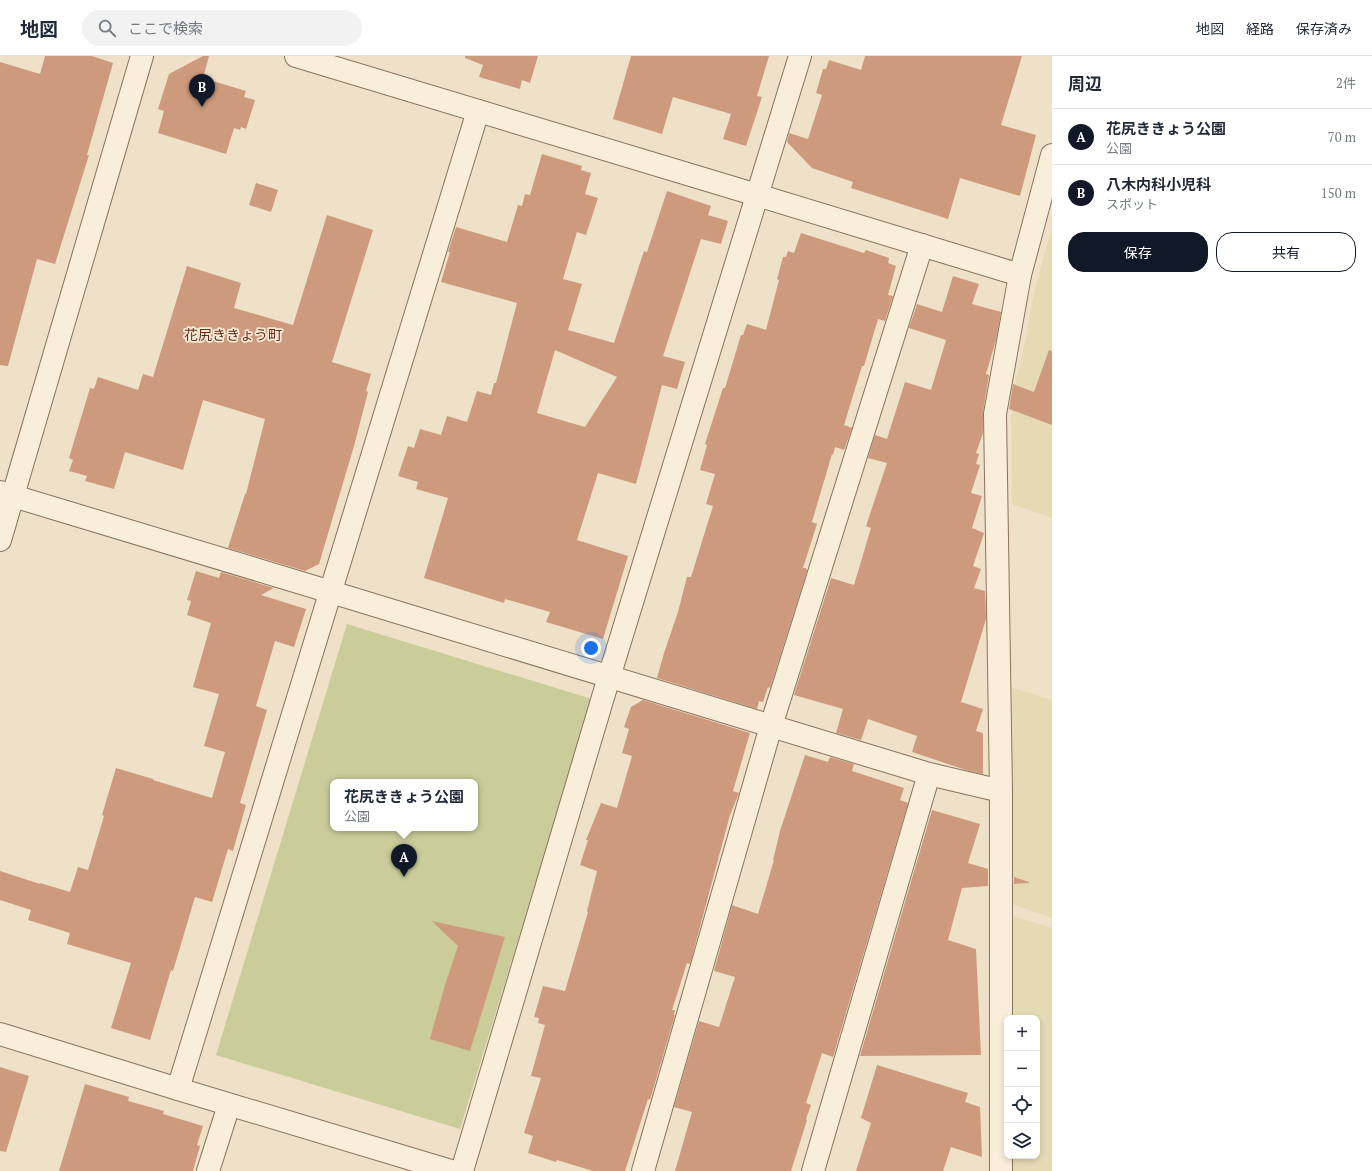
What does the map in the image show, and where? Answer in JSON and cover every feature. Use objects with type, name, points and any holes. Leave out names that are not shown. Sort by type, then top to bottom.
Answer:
[{"type":"street","points":[[0,540],[7,494],[142,56]]},
{"type":"street","points":[[296,56],[1020,275]]},
{"type":"street","points":[[462,1171],[609,677],[800,56]]},
{"type":"street","points":[[178,1089],[478,110]]},
{"type":"street","points":[[1001,1171],[1001,790],[995,414],[1020,275],[1052,155]]},
{"type":"street","points":[[643,1171],[771,726],[922,245]]},
{"type":"street","points":[[7,494],[929,774],[1001,790]]},
{"type":"street","points":[[813,1171],[929,774]]},
{"type":"street","points":[[0,1034],[229,1105],[451,1171]]},
{"type":"street","points":[[208,1171],[229,1105]]},
{"type":"shaded area","points":[[1050,233],[1052,233],[1052,518],[1012,504],[1011,417],[1014,387],[1023,351],[1034,293]]},
{"type":"shaded area","points":[[1010,687],[1052,700],[1052,918],[1012,904]]},
{"type":"shaded area","points":[[1013,916],[1052,928],[1052,1171],[1012,1171],[1012,1159],[1040,1159],[1040,1015],[1013,1015]]},
{"type":"green space","points":[[347,624],[592,699],[460,1129],[216,1055]]},
{"type":"building","points":[[45,56],[92,56],[113,63],[87,155],[89,155],[55,264],[37,259],[8,366],[0,365],[0,62],[40,74]]},
{"type":"building","points":[[203,56],[209,56],[203,78],[246,91],[244,97],[255,100],[246,129],[241,127],[240,130],[234,128],[226,154],[158,133],[164,111],[158,109],[169,74]]},
{"type":"building","points":[[465,56],[538,56],[530,83],[522,80],[520,89],[479,77],[483,65],[465,58]]},
{"type":"building","points":[[631,56],[769,56],[757,96],[762,97],[746,146],[723,139],[731,114],[673,97],[662,134],[613,119]]},
{"type":"building","points":[[865,56],[1022,56],[1001,125],[1036,135],[1020,196],[960,178],[948,219],[851,188],[853,182],[812,168],[787,142],[789,133],[808,139],[822,95],[816,93],[823,69],[826,69],[829,60],[861,70]]},
{"type":"building","points":[[542,154],[582,166],[581,170],[591,173],[585,194],[598,198],[586,235],[577,232],[563,279],[582,284],[568,330],[614,343],[644,251],[647,252],[667,191],[711,206],[708,215],[728,221],[721,244],[701,239],[663,356],[685,362],[677,389],[662,385],[636,484],[598,473],[577,540],[628,556],[603,639],[546,622],[550,612],[505,599],[504,603],[424,578],[448,498],[416,489],[418,482],[398,476],[408,446],[414,448],[420,429],[441,435],[447,416],[467,422],[477,391],[491,395],[494,383],[496,383],[517,303],[441,282],[456,227],[507,242],[518,205],[522,206],[525,194],[530,195]],"holes":[[[555,350],[617,377],[585,427],[537,413]]]},
{"type":"building","points":[[256,183],[278,190],[271,212],[249,205]]},
{"type":"building","points":[[327,215],[373,230],[332,362],[371,374],[366,391],[368,392],[354,446],[319,564],[305,571],[228,548],[246,494],[265,419],[203,400],[183,470],[125,452],[114,489],[85,481],[87,476],[69,471],[73,460],[69,458],[90,388],[94,389],[98,377],[138,390],[143,374],[153,377],[187,266],[241,283],[234,308],[293,325]]},
{"type":"building","points":[[801,233],[864,253],[866,250],[889,258],[888,263],[896,266],[888,295],[893,296],[885,321],[878,319],[844,425],[852,428],[844,450],[835,447],[833,455],[832,454],[812,522],[817,524],[803,568],[806,568],[807,571],[770,688],[768,687],[763,702],[759,701],[757,709],[657,678],[678,612],[687,577],[691,577],[713,506],[706,504],[715,474],[700,470],[707,445],[705,444],[723,388],[725,388],[741,335],[743,335],[747,324],[766,330],[779,280],[777,279],[783,257],[786,257],[788,251],[794,253]]},
{"type":"building","points":[[953,276],[979,284],[972,304],[1001,312],[996,340],[986,374],[989,375],[983,412],[983,433],[976,453],[979,454],[976,464],[980,465],[971,493],[982,496],[972,528],[984,533],[973,566],[981,569],[974,588],[985,591],[986,619],[961,702],[983,709],[976,731],[983,733],[983,774],[969,771],[912,752],[917,736],[868,719],[861,740],[836,733],[843,709],[794,695],[831,578],[854,585],[871,528],[866,526],[887,463],[868,458],[875,435],[887,439],[905,382],[931,390],[946,340],[909,328],[917,304],[942,312]]},
{"type":"building","points":[[1049,350],[1052,351],[1052,425],[1009,409],[1013,384],[1034,392]]},
{"type":"building","points":[[196,571],[219,578],[221,572],[274,588],[261,595],[306,609],[294,647],[275,641],[256,706],[267,710],[240,803],[246,805],[233,851],[228,849],[212,902],[195,897],[173,971],[171,970],[150,1040],[111,1028],[131,963],[67,944],[70,933],[28,920],[31,910],[0,900],[0,871],[70,892],[78,867],[88,870],[116,768],[212,798],[225,752],[204,746],[219,694],[193,687],[211,623],[187,615],[191,601],[187,600]]},
{"type":"building","points":[[643,700],[750,733],[733,791],[739,793],[730,815],[690,964],[687,963],[672,1010],[675,1010],[675,1015],[650,1100],[648,1099],[625,1171],[593,1171],[557,1160],[556,1162],[528,1153],[533,1136],[524,1133],[541,1078],[531,1076],[545,1025],[538,1023],[539,1018],[534,1017],[543,986],[565,991],[588,912],[597,871],[580,865],[588,840],[586,840],[601,803],[617,808],[632,756],[622,753],[629,729],[624,727],[631,707]]},
{"type":"building","points":[[805,755],[828,762],[830,757],[854,764],[852,771],[904,788],[900,800],[908,803],[833,1057],[822,1053],[806,1103],[811,1105],[791,1171],[675,1171],[692,1112],[674,1107],[699,1021],[719,1027],[735,977],[714,971],[732,905],[758,914],[774,860],[780,831]]},
{"type":"building","points":[[932,810],[980,824],[968,863],[988,869],[988,886],[962,888],[948,940],[976,949],[981,1055],[860,1056]]},
{"type":"building","points":[[1014,877],[1029,882],[1029,883],[1014,884]]},
{"type":"building","points":[[432,921],[505,937],[470,1051],[430,1039],[445,985],[458,946]]},
{"type":"building","points":[[877,1065],[968,1093],[965,1102],[980,1107],[982,1157],[951,1147],[943,1171],[856,1171],[871,1123],[861,1118]]},
{"type":"building","points":[[0,1067],[29,1076],[6,1152],[0,1151]]},
{"type":"building","points":[[85,1084],[129,1097],[128,1101],[164,1111],[163,1114],[203,1126],[197,1145],[200,1146],[193,1171],[59,1171]]},
{"type":"place","name":"八木内科小児科","points":[[202,107]]},
{"type":"place","name":"花尻ききょう公園","points":[[404,877]]},
{"type":"district","name":"花尻ききょう町","points":[[233,334]]}]
